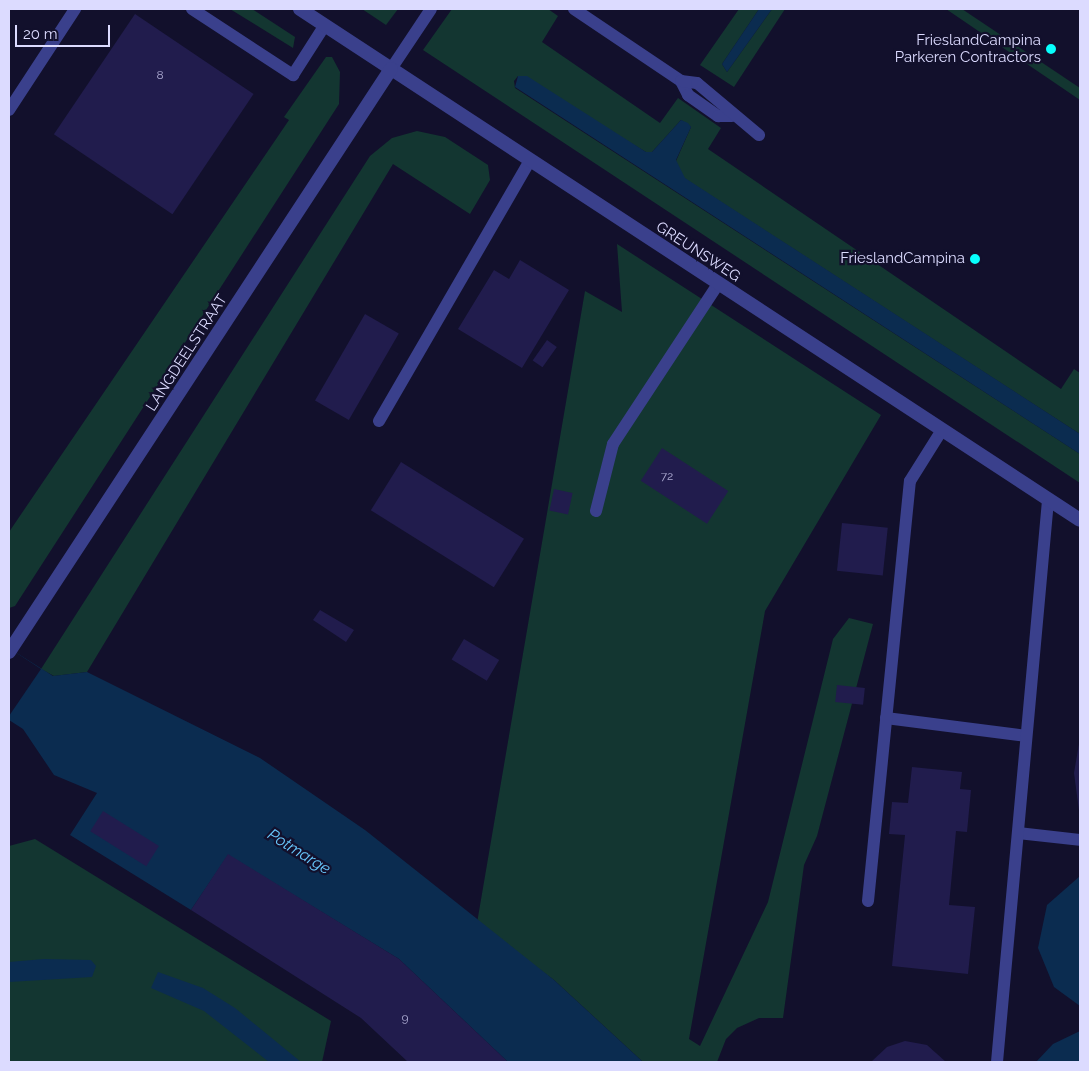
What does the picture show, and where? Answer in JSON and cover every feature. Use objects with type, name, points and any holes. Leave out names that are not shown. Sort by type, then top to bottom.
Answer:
[{"type":"street","name":"GREUNSWEG","points":[[300,9],[1080,520]]},
{"type":"street","name":"LANGDEELSTRAAT","points":[[10,651],[391,69]]},
{"type":"lane","points":[[9,110],[74,9]]},
{"type":"lane","points":[[192,9],[293,75],[325,25]]},
{"type":"lane","points":[[391,69],[431,9]]},
{"type":"lane","points":[[574,9],[681,81],[696,100],[718,116],[732,116],[759,135]]},
{"type":"lane","points":[[379,421],[530,161]]},
{"type":"lane","points":[[596,511],[613,444],[718,284]]},
{"type":"lane","points":[[868,901],[910,481],[942,430]]},
{"type":"lane","points":[[997,1062],[1048,500]]},
{"type":"lane","points":[[886,718],[1026,736]]},
{"type":"lane","points":[[1018,833],[1080,840]]},
{"type":"green space","points":[[230,9],[252,9],[295,37],[293,48]]},
{"type":"green space","points":[[362,9],[398,9],[386,25]]},
{"type":"green space","points":[[452,9],[548,9],[558,16],[542,42],[660,123],[678,98],[721,128],[708,149],[1061,389],[1074,369],[1080,373],[1080,434],[684,178],[676,161],[691,127],[681,120],[652,152],[646,152],[518,76],[514,81],[515,88],[1080,454],[1080,483],[423,50]]},
{"type":"green space","points":[[739,9],[759,9],[722,64],[727,72],[772,9],[785,9],[734,87],[700,65]]},
{"type":"green space","points":[[946,9],[962,9],[1080,88],[1080,100]]},
{"type":"green space","points":[[326,57],[332,57],[340,72],[339,104],[15,606],[9,608],[9,532],[289,120],[284,117]]},
{"type":"green space","points":[[417,131],[445,137],[488,165],[490,180],[470,214],[393,164],[87,672],[54,676],[41,669],[370,156],[392,138]]},
{"type":"green space","points":[[617,244],[881,415],[765,611],[689,1039],[700,1046],[768,902],[833,639],[849,618],[873,624],[817,836],[804,865],[783,1018],[759,1018],[737,1028],[726,1039],[717,1062],[643,1062],[554,980],[477,923],[585,291],[622,312]]},
{"type":"green space","points":[[35,839],[331,1021],[322,1062],[9,1062],[9,846]]},
{"type":"water","points":[[759,9],[772,9],[727,72],[722,64]]},
{"type":"water","points":[[518,76],[527,76],[646,152],[652,152],[681,120],[688,123],[691,127],[676,160],[685,178],[1080,434],[1080,454],[515,87]]},
{"type":"water","name":"Potmarge","points":[[9,648],[53,676],[87,672],[260,758],[365,830],[554,980],[643,1062],[508,1062],[399,959],[228,855],[191,910],[70,835],[97,793],[54,775],[23,729],[9,720]]},
{"type":"water","points":[[1080,876],[1080,1006],[1054,987],[1038,948],[1047,905]]},
{"type":"water","points":[[44,959],[91,960],[96,966],[92,977],[9,982],[9,962]]},
{"type":"water","points":[[158,972],[203,988],[235,1008],[301,1062],[269,1062],[204,1011],[151,988]]},
{"type":"water","points":[[1080,1031],[1080,1062],[1036,1062],[1053,1044]]},
{"type":"pier","points":[[9,648],[41,669],[9,716]]},
{"type":"building","points":[[135,14],[254,94],[172,214],[54,134]]},
{"type":"building","points":[[520,260],[569,290],[522,368],[458,329],[494,270],[509,279]]},
{"type":"building","points":[[365,314],[399,334],[349,420],[315,401]]},
{"type":"building","points":[[547,340],[557,347],[542,367],[533,360]]},
{"type":"building","points":[[662,448],[728,491],[707,524],[641,481]]},
{"type":"building","points":[[401,462],[524,539],[494,587],[371,510]]},
{"type":"building","points":[[554,489],[573,493],[568,514],[549,511]]},
{"type":"building","points":[[842,523],[888,528],[883,576],[837,571]]},
{"type":"building","points":[[320,610],[354,630],[346,642],[313,620]]},
{"type":"building","points":[[464,639],[499,660],[487,681],[452,660]]},
{"type":"building","points":[[837,685],[865,688],[863,705],[835,702]]},
{"type":"building","points":[[1080,738],[1080,818],[1074,773]]},
{"type":"building","points":[[912,767],[962,772],[960,789],[971,790],[967,832],[956,831],[949,905],[975,907],[968,974],[892,966],[905,835],[889,834],[892,802],[908,803]]},
{"type":"building","points":[[103,811],[159,846],[146,866],[90,831]]},
{"type":"building","points":[[228,854],[399,959],[508,1062],[408,1062],[361,1018],[191,910]]},
{"type":"building","points":[[905,1041],[927,1045],[946,1062],[871,1062],[887,1047]]},
{"type":"place","name":"FrieslandCampina Parkeren Contractors","points":[[1051,49]]},
{"type":"place","name":"FrieslandCampina","points":[[975,259]]}]
